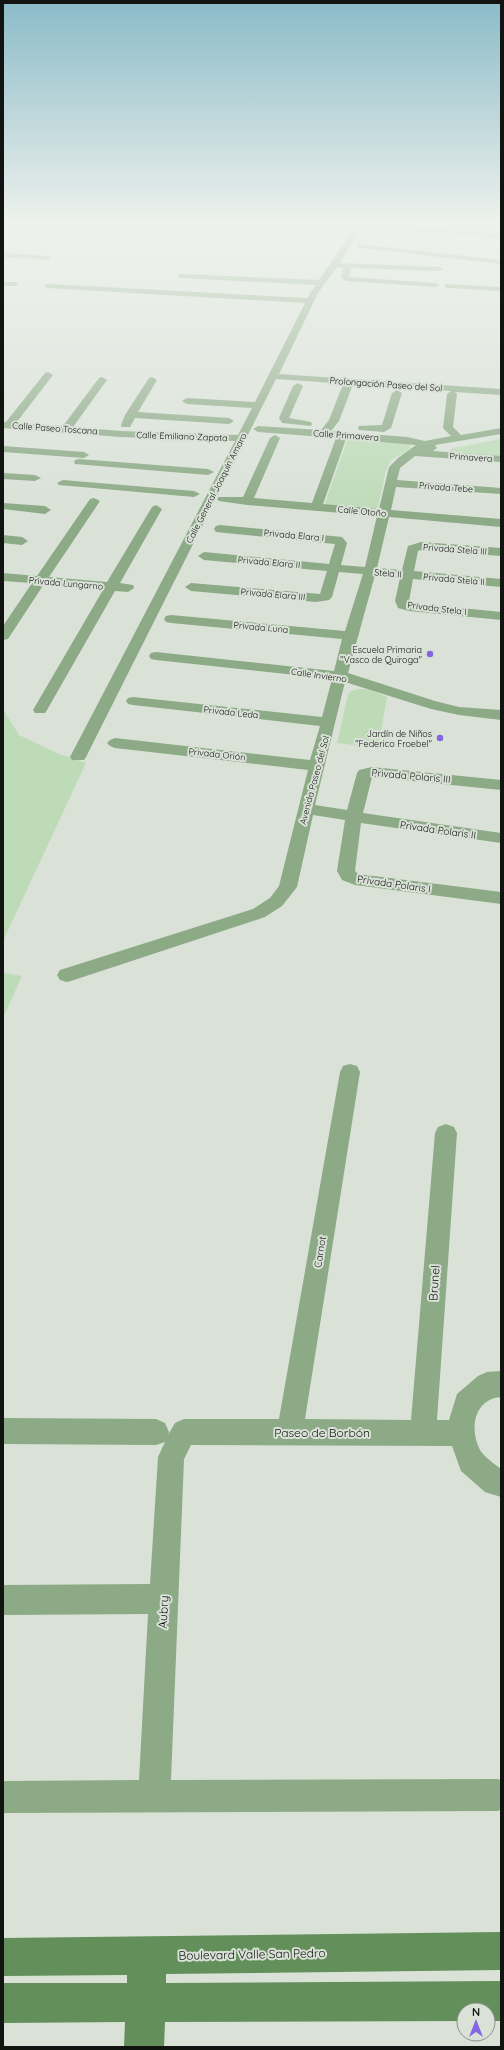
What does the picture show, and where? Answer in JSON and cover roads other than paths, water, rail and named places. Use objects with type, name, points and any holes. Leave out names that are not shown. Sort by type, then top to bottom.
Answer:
[{"type":"main road","name":"Boulevard Valle San Pedro","points":[[3,1957],[501,1951]]},
{"type":"main road","points":[[144,2047],[147,1955]]},
{"type":"main road","points":[[3,2003],[501,2001]]},
{"type":"street","name":"Calle General Joaquín Amaro","points":[[78,758],[302,319]]},
{"type":"street","points":[[6,425],[48,375]]},
{"type":"street","name":"Prolongación Paseo del Sol","points":[[272,376],[501,392]]},
{"type":"street","points":[[67,428],[102,380]]},
{"type":"street","points":[[122,432],[130,415],[152,380]]},
{"type":"street","points":[[298,386],[284,418],[286,421],[334,429],[384,429],[387,426],[397,392]]},
{"type":"street","points":[[316,507],[334,429],[347,387]]},
{"type":"street","points":[[452,394],[448,428],[459,438]]},
{"type":"street","points":[[187,401],[258,405]]},
{"type":"street","points":[[130,415],[229,422]]},
{"type":"street","name":"Calle Paseo Toscana","points":[[6,425],[67,428],[100,436],[167,426],[199,427],[244,434]]},
{"type":"street","points":[[194,494],[60,487],[100,436],[193,442],[199,427]]},
{"type":"street","name":"Calle Primavera","points":[[258,429],[334,429],[408,440],[425,450]]},
{"type":"street","points":[[425,450],[459,438],[501,431]]},
{"type":"street","name":"Calle Emiliano Zapata","points":[[122,432],[193,442],[244,434]]},
{"type":"street","points":[[36,452],[49,433]]},
{"type":"street","points":[[425,450],[501,437]]},
{"type":"street","points":[[247,502],[275,438]]},
{"type":"street","points":[[3,449],[208,472]]},
{"type":"street","name":"Primavera","points":[[425,450],[501,459]]},
{"type":"street","name":"Avenida Paseo del Sol","points":[[67,976],[259,914],[276,902],[288,887],[350,636],[370,571],[395,467],[402,458],[425,450]]},
{"type":"street","points":[[3,476],[35,478]]},
{"type":"street","name":"Privada Tebe","points":[[391,483],[501,491]]},
{"type":"street","name":"Calle Otoño","points":[[223,499],[501,523]]},
{"type":"street","points":[[3,636],[94,501]]},
{"type":"street","points":[[3,506],[45,510]]},
{"type":"street","points":[[40,710],[156,509]]},
{"type":"street","name":"Privada Elara I","points":[[220,528],[338,540],[341,543],[334,568]]},
{"type":"street","points":[[3,539],[22,541]]},
{"type":"street","name":"Privada Stela III","points":[[407,574],[412,549],[414,547],[422,546],[501,552]]},
{"type":"street","name":"Privada Elara II","points":[[204,556],[370,571]]},
{"type":"street","name":"Privada Elara III","points":[[191,587],[324,597],[327,594],[334,568]]},
{"type":"street","name":"Stela II","points":[[370,571],[407,574]]},
{"type":"street","name":"Privada Stela II","points":[[407,574],[501,583]]},
{"type":"street","name":"Privada Stela I","points":[[407,574],[402,601],[403,605],[501,616]]},
{"type":"street","name":"Privada Lungarno","points":[[3,577],[128,588]]},
{"type":"street","name":"Privada Luna","points":[[171,618],[350,636]]},
{"type":"street","name":"Calle Invierno","points":[[156,656],[341,676],[431,705],[459,711],[501,715]]},
{"type":"street","name":"Privada Leda","points":[[133,701],[329,722]]},
{"type":"street","name":"Privada Orión","points":[[115,743],[318,766]]},
{"type":"street","name":"Privada Polaris III","points":[[354,820],[365,773],[372,772],[501,785]]},
{"type":"street","name":"Privada Polaris II","points":[[305,815],[375,821],[501,838]]},
{"type":"street","name":"Privada Polaris I","points":[[354,820],[346,871],[348,876],[355,879],[501,898]]},
{"type":"street","name":"Carnot","points":[[290,1432],[350,1072]]},
{"type":"street","name":"Brunel","points":[[423,1433],[446,1133]]},
{"type":"street","points":[[501,1384],[487,1385],[466,1403],[460,1433],[471,1461],[495,1482],[501,1484]]},
{"type":"street","name":"Paseo de Borbón","points":[[3,1432],[460,1433]]},
{"type":"street","name":"Aubry","points":[[154,1795],[171,1457],[170,1432]]},
{"type":"street","points":[[3,1600],[164,1599]]},
{"type":"street","points":[[3,1797],[154,1795],[497,1795]]},
{"type":"place","name":"Escuela Primaria \"Vasco de Quiroga\"","points":[[430,654]]},
{"type":"place","name":"Jardín de Niños \"Federico Froebel\"","points":[[440,738]]}]
